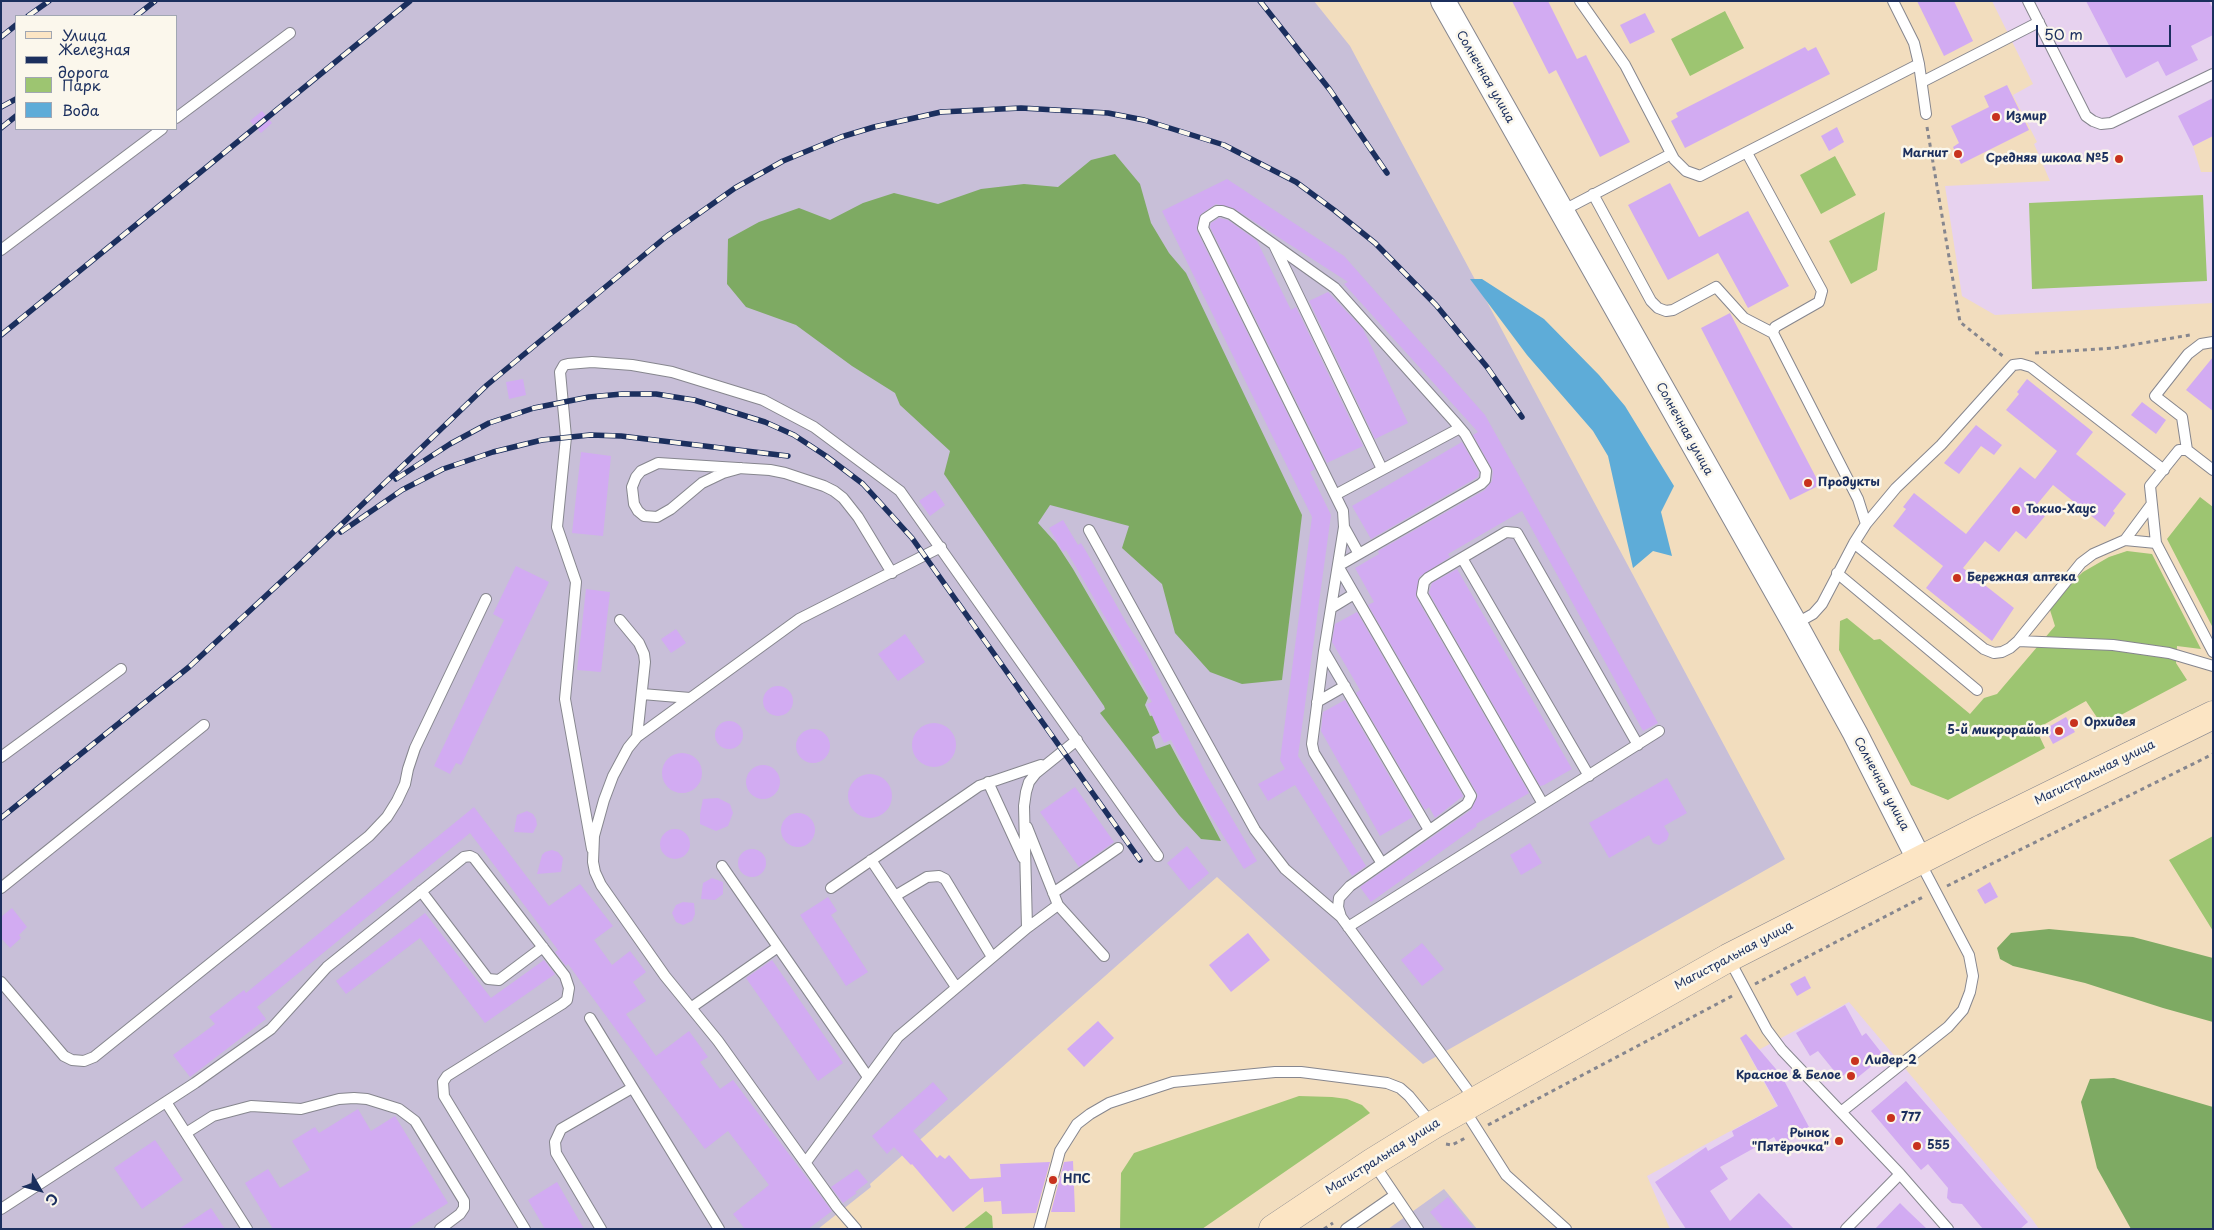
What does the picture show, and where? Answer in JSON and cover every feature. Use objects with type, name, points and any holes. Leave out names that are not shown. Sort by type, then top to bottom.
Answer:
[{"type":"main road","name":"Магистральная улица","points":[[1273,1229],[1372,1162],[1435,1134],[1469,1104],[1728,958],[2213,715]]},
{"type":"street","name":"Солнечная улица","points":[[1443,1],[1795,624],[1855,733],[1920,861]]},
{"type":"lane","points":[[1580,1],[1625,65],[1671,154],[1686,172],[1700,176],[1747,154],[1919,64]]},
{"type":"lane","points":[[1894,1],[1914,43],[1926,114]]},
{"type":"lane","points":[[2028,1],[2086,116],[2101,124],[2111,123],[2213,74]]},
{"type":"lane","points":[[1922,82],[2039,22]]},
{"type":"lane","points":[[178,116],[290,32]]},
{"type":"lane","points":[[1,250],[161,130]]},
{"type":"lane","points":[[1562,211],[1671,154]]},
{"type":"lane","points":[[1747,154],[1822,291],[1819,302],[1775,327],[1773,333]]},
{"type":"lane","points":[[1593,194],[1651,301],[1658,308],[1666,311],[1674,310],[1716,287],[1744,318],[1773,333],[1858,499],[1866,524]]},
{"type":"lane","points":[[1338,566],[1481,484],[1485,480],[1486,471],[1460,428],[1335,288],[1227,212],[1218,212],[1207,217],[1203,222],[1203,228],[1343,511],[1344,527],[1324,651],[1312,737],[1314,753],[1381,862]]},
{"type":"lane","points":[[1273,243],[1382,470]]},
{"type":"lane","points":[[2187,450],[2182,417],[2155,396],[2188,354],[2202,344],[2213,342]]},
{"type":"lane","points":[[1795,624],[1818,609],[1866,524],[1896,488],[1941,445],[2012,360],[2031,367],[2164,470]]},
{"type":"lane","points":[[856,1229],[692,1007],[665,976],[601,885],[595,872],[566,699],[576,582],[557,526],[566,437],[560,372],[564,365],[592,362],[632,365],[672,372],[762,400],[814,427],[900,490],[1158,856]]},
{"type":"lane","points":[[1335,495],[1460,428]]},
{"type":"lane","points":[[2213,470],[2187,450],[2179,450],[2150,486],[2156,543],[2213,652]]},
{"type":"lane","points":[[741,468],[723,473],[702,483],[671,509],[657,517],[644,516],[634,504],[632,487],[636,477],[648,466],[658,463],[741,468],[770,470],[785,473],[834,491],[855,512],[892,573]]},
{"type":"lane","points":[[1854,543],[1984,648],[1994,653],[2002,652],[2018,641],[2081,563],[2093,554],[2125,540],[2152,505]]},
{"type":"lane","points":[[1344,527],[1359,554]]},
{"type":"lane","points":[[1089,530],[1255,830],[1284,869],[1341,916]]},
{"type":"lane","points":[[1543,804],[1422,594],[1424,582],[1462,558],[1506,532],[1517,533],[1521,537],[1638,745]]},
{"type":"lane","points":[[2125,540],[2156,543]]},
{"type":"lane","points":[[592,849],[597,820],[613,776],[628,748],[637,737],[799,619],[941,547]]},
{"type":"lane","points":[[1462,558],[1589,776]]},
{"type":"lane","points":[[1338,566],[1471,796],[1467,804],[1381,862],[1343,892],[1339,898],[1338,907],[1341,916],[1469,1104],[1478,1131],[1500,1168],[1511,1181],[1566,1229]]},
{"type":"lane","points":[[1837,573],[1977,690]]},
{"type":"lane","points":[[1331,608],[1354,594]]},
{"type":"lane","points":[[1,982],[64,1056],[72,1060],[84,1061],[94,1057],[362,843],[387,817],[401,793],[415,748],[486,599]]},
{"type":"lane","points":[[620,620],[639,643],[644,654],[637,737]]},
{"type":"lane","points":[[2018,641],[2113,645],[2169,653],[2213,666]]},
{"type":"lane","points":[[1324,651],[1429,830]]},
{"type":"lane","points":[[1,757],[121,669]]},
{"type":"lane","points":[[1317,702],[1345,686]]},
{"type":"lane","points":[[642,694],[690,698]]},
{"type":"lane","points":[[1,888],[204,724]]},
{"type":"lane","points":[[1348,927],[1659,731]]},
{"type":"lane","points":[[1027,928],[1024,806],[1030,782],[1045,764],[1077,740]]},
{"type":"lane","points":[[831,888],[978,786],[1045,764]]},
{"type":"lane","points":[[988,782],[1026,862]]},
{"type":"lane","points":[[1024,821],[1058,905],[1104,956]]},
{"type":"lane","points":[[1053,892],[1118,848]]},
{"type":"lane","points":[[1,1209],[166,1102],[271,1029],[327,967],[464,857],[470,856],[474,858],[568,982],[569,995],[567,1000],[447,1076],[443,1082],[444,1096],[525,1229]]},
{"type":"lane","points":[[871,860],[956,987]]},
{"type":"lane","points":[[1841,1112],[1948,1027],[1963,1010],[1970,992],[1972,976],[1969,955],[1920,861]]},
{"type":"lane","points":[[722,866],[868,1077]]},
{"type":"lane","points":[[895,896],[927,877],[939,876],[945,879],[992,957]]},
{"type":"lane","points":[[421,891],[488,979],[499,980],[543,947]]},
{"type":"lane","points":[[806,1162],[898,1037],[1027,928],[1058,905]]},
{"type":"lane","points":[[692,1007],[778,947]]},
{"type":"lane","points":[[1728,958],[1771,1036],[1900,1174],[1948,1229]]},
{"type":"lane","points":[[590,1018],[719,1229]]},
{"type":"lane","points":[[1039,1229],[1060,1151],[1077,1124],[1109,1103],[1173,1082],[1275,1072],[1301,1072],[1387,1083],[1400,1088],[1409,1096],[1435,1134]]},
{"type":"lane","points":[[602,1229],[556,1153],[555,1142],[561,1129],[632,1088]]},
{"type":"lane","points":[[186,1132],[212,1116],[251,1106],[300,1110],[339,1099],[354,1098],[367,1099],[399,1109],[415,1121],[464,1201],[464,1208],[460,1214],[440,1229]]},
{"type":"lane","points":[[166,1102],[247,1229]]},
{"type":"lane","points":[[1372,1162],[1418,1229]]},
{"type":"lane","points":[[1846,1229],[1900,1174]]},
{"type":"lane","points":[[1346,1229],[1395,1195]]},
{"type":"path","points":[[1926,114],[1960,322],[2002,356],[2012,360]]},
{"type":"path","points":[[2026,354],[2114,348],[2198,333]]},
{"type":"path","points":[[2002,356],[2012,360]]},
{"type":"path","points":[[1435,1134],[1452,1145],[1744,989],[1936,891],[2213,754]]},
{"type":"path","points":[[1324,1229],[1340,1218]]},
{"type":"shaded area","points":[[1,1],[1314,1],[1350,46],[1785,859],[1423,1064],[1217,877],[870,1184],[871,1187],[818,1229],[1,1229]]},
{"type":"shaded area","name":"Средняя школа №5","points":[[1992,1],[2213,1],[2213,136],[2193,146],[2201,172],[2213,172],[2213,303],[1995,315],[1962,296],[1945,186],[2050,181],[2034,144],[2037,142],[2013,95],[2033,84]]},
{"type":"shaded area","name":"Рынок \"Пятёрочка\"","points":[[1849,1002],[2039,1229],[1670,1229],[1647,1176],[1777,1106],[1749,1055]]},
{"type":"shaded area","points":[[1444,1189],[1477,1229],[1388,1229]]},
{"type":"green space","points":[[1725,11],[1744,48],[1690,76],[1671,39]]},
{"type":"green space","points":[[1115,154],[1140,184],[1151,223],[1169,253],[1186,273],[1302,515],[1282,680],[1242,684],[1210,672],[1175,633],[1162,584],[1122,548],[1129,526],[1050,505],[1038,523],[1056,543],[1073,569],[1148,698],[1145,705],[1150,716],[1156,715],[1162,731],[1152,737],[1156,749],[1170,744],[1221,841],[1201,839],[1179,815],[1100,713],[1105,709],[1104,706],[944,474],[950,451],[900,405],[895,393],[852,366],[796,325],[746,307],[727,284],[728,239],[759,222],[799,208],[830,220],[863,203],[894,193],[938,204],[981,189],[1024,184],[1058,187],[1091,160]]},
{"type":"green space","points":[[1835,156],[1856,195],[1821,214],[1800,175]]},
{"type":"green space","points":[[2203,195],[2207,281],[2032,289],[2029,203]]},
{"type":"green space","points":[[1885,212],[1877,270],[1851,284],[1829,241]]},
{"type":"green space","points":[[2200,497],[2213,507],[2213,628],[2167,539]]},
{"type":"green space","points":[[2127,551],[2152,554],[2201,649],[2177,646],[2176,663],[2187,680],[2102,725],[2086,701],[2036,729],[2045,748],[1948,800],[1911,785],[1839,650],[1840,621],[1847,618],[1874,640],[1880,639],[1970,714],[1984,698],[1997,694],[2055,626],[2050,610],[2071,583],[2083,572],[2109,557]]},
{"type":"green space","points":[[2213,836],[2213,931],[2169,860]]},
{"type":"green space","points":[[2049,929],[2133,937],[2213,958],[2213,1022],[2085,983],[2013,966],[2000,959],[1997,948],[2011,933]]},
{"type":"green space","points":[[2114,1078],[2213,1107],[2213,1229],[2131,1229],[2097,1168],[2081,1102],[2090,1079]]},
{"type":"green space","points":[[1299,1096],[1347,1099],[1362,1105],[1370,1113],[1202,1229],[1120,1229],[1121,1173],[1134,1153]]},
{"type":"green space","points":[[986,1211],[992,1216],[993,1229],[963,1229]]},
{"type":"water","points":[[1470,279],[1482,279],[1544,319],[1599,375],[1625,406],[1674,486],[1661,512],[1672,556],[1653,551],[1633,568],[1608,456],[1593,431],[1527,355]]},
{"type":"building","points":[[1512,1],[1548,1],[1577,59],[1586,55],[1630,142],[1600,157],[1556,70],[1549,74]]},
{"type":"building","points":[[1917,1],[1954,1],[1973,41],[1944,56]]},
{"type":"building","points":[[2086,1],[2209,1],[2213,9],[2213,35],[2191,46],[2198,60],[2166,76],[2158,61],[2126,78]]},
{"type":"building","points":[[1645,13],[1655,32],[1630,44],[1620,25]]},
{"type":"building","points":[[1805,47],[1808,51],[1816,47],[1830,74],[1685,148],[1671,121],[1678,117],[1676,113]]},
{"type":"building","name":"Измир","points":[[2007,85],[2029,130],[1961,164],[1953,147],[1959,143],[1951,126],[1989,107],[1984,96]]},
{"type":"building","points":[[2213,98],[2213,136],[2193,146],[2178,116]]},
{"type":"building","points":[[262,111],[272,123],[261,133],[250,121]]},
{"type":"building","points":[[1837,127],[1844,142],[1829,151],[1821,136]]},
{"type":"building","points":[[1227,179],[1344,256],[1485,415],[1658,723],[1643,731],[1522,511],[1448,554],[1450,557],[1419,577],[1416,597],[1529,793],[1476,824],[1477,826],[1371,902],[1360,887],[1471,810],[1478,795],[1368,605],[1374,602],[1355,568],[1379,554],[1378,551],[1485,490],[1492,481],[1493,471],[1473,435],[1478,432],[1344,284],[1348,282],[1233,208],[1216,204],[1201,214],[1197,231],[1315,469],[1310,472],[1331,515],[1298,756],[1366,866],[1352,876],[1295,785],[1268,801],[1258,784],[1285,769],[1280,760],[1312,517],[1162,211]]},
{"type":"building","points":[[1670,183],[1699,237],[1748,211],[1789,286],[1748,308],[1718,253],[1668,280],[1628,205]]},
{"type":"building","points":[[1219,218],[1228,220],[1257,241],[1291,310],[1296,307],[1363,446],[1327,463],[1210,227],[1211,223]]},
{"type":"building","points":[[1328,292],[1363,329],[1408,423],[1375,439],[1309,301]]},
{"type":"building","points":[[1730,313],[1820,485],[1790,500],[1701,328]]},
{"type":"building","points":[[2213,357],[2213,411],[2186,390]]},
{"type":"building","points":[[523,379],[526,395],[509,399],[506,382]]},
{"type":"building","points":[[2027,379],[2093,432],[2076,454],[2126,494],[2113,511],[2115,513],[2105,527],[2053,485],[2034,508],[2045,516],[2026,539],[2016,531],[1999,552],[1985,541],[1963,568],[2014,608],[1992,641],[1926,588],[1943,566],[1893,526],[1906,509],[1903,507],[1914,493],[1966,534],[2020,467],[2035,479],[2057,451],[2006,410],[2019,394],[2017,392]]},
{"type":"building","points":[[2142,402],[2166,420],[2156,434],[2131,415]]},
{"type":"building","points":[[1976,425],[2002,445],[1994,455],[1981,446],[1959,474],[1944,463]]},
{"type":"building","points":[[1462,442],[1479,472],[1478,477],[1371,539],[1352,506]]},
{"type":"building","points":[[581,452],[611,456],[603,536],[572,533]]},
{"type":"building","points":[[935,490],[945,505],[930,516],[919,501]]},
{"type":"building","points":[[1063,520],[1078,545],[1081,543],[1127,624],[1146,653],[1206,774],[1257,861],[1244,869],[1199,797],[1171,740],[1164,743],[1147,704],[1152,702],[1136,671],[1066,550],[1063,552],[1049,528]]},
{"type":"building","points":[[516,566],[549,582],[461,765],[456,763],[450,774],[434,766],[504,620],[493,614]]},
{"type":"building","points":[[1457,569],[1572,769],[1544,785],[1540,786],[1429,593],[1432,583]]},
{"type":"building","points":[[586,589],[610,592],[601,672],[577,670]]},
{"type":"building","points":[[1357,612],[1463,796],[1435,818],[1429,807],[1425,810],[1356,693],[1360,690],[1332,642],[1335,624]]},
{"type":"building","points":[[676,629],[686,643],[671,653],[661,639]]},
{"type":"building","points":[[905,634],[925,662],[898,681],[878,654]]},
{"type":"building","points":[[778,686],[788,691],[793,701],[788,711],[778,716],[768,711],[763,701],[768,691]]},
{"type":"building","points":[[1345,700],[1413,817],[1380,836],[1321,731],[1323,712]]},
{"type":"building","points":[[2066,717],[2075,732],[2053,744],[2045,729]]},
{"type":"building","points":[[729,721],[739,725],[743,735],[739,745],[729,749],[719,745],[715,735],[719,725]]},
{"type":"building","points":[[930,723],[938,723],[950,729],[956,745],[950,761],[938,767],[930,767],[918,761],[912,749],[912,741],[918,729]]},
{"type":"building","points":[[813,729],[825,734],[830,746],[825,758],[813,763],[801,758],[796,746],[801,734]]},
{"type":"building","points":[[686,753],[693,756],[699,762],[702,773],[701,781],[693,790],[686,793],[678,793],[671,790],[663,781],[662,769],[665,762],[674,754]]},
{"type":"building","points":[[763,765],[775,770],[780,782],[775,794],[763,799],[751,794],[746,782],[751,770]]},
{"type":"building","points":[[866,774],[874,774],[886,780],[892,796],[886,812],[874,818],[866,818],[854,812],[848,800],[848,792],[854,780]]},
{"type":"building","points":[[1667,778],[1687,813],[1664,826],[1669,834],[1667,840],[1659,845],[1653,843],[1649,835],[1609,858],[1589,823]]},
{"type":"building","points":[[1075,787],[1114,842],[1079,867],[1040,812]]},
{"type":"building","points":[[718,798],[730,804],[733,813],[728,826],[716,831],[700,824],[700,814],[703,799]]},
{"type":"building","points":[[474,807],[549,906],[580,884],[613,926],[594,940],[612,965],[630,951],[646,972],[633,982],[646,1001],[626,1014],[656,1056],[689,1031],[708,1057],[700,1062],[720,1089],[733,1080],[832,1211],[808,1229],[745,1229],[733,1214],[769,1185],[728,1131],[705,1149],[568,964],[566,966],[555,952],[558,950],[470,833],[257,1007],[266,1019],[190,1077],[173,1055],[215,1024],[209,1017],[244,990],[246,993]]},
{"type":"building","points":[[527,811],[533,814],[536,819],[537,825],[533,833],[514,832],[517,815]]},
{"type":"building","points":[[798,813],[810,818],[815,830],[810,842],[798,847],[786,842],[781,830],[786,818]]},
{"type":"building","points":[[675,829],[685,834],[690,844],[685,854],[675,859],[665,854],[660,844],[665,834]]},
{"type":"building","points":[[1530,843],[1542,863],[1521,875],[1510,855]]},
{"type":"building","points":[[1187,846],[1209,873],[1189,890],[1167,863]]},
{"type":"building","points":[[752,849],[762,853],[766,863],[762,873],[752,877],[742,873],[738,863],[742,853]]},
{"type":"building","points":[[552,850],[558,852],[563,858],[561,872],[537,874],[542,855]]},
{"type":"building","points":[[712,878],[723,882],[723,894],[715,900],[701,899],[703,883]]},
{"type":"building","points":[[1990,882],[1998,897],[1985,904],[1977,890]]},
{"type":"building","points":[[828,897],[837,911],[831,915],[868,972],[846,986],[800,915]]},
{"type":"building","points":[[683,902],[694,903],[695,914],[692,921],[683,925],[676,922],[672,913],[676,905]]},
{"type":"building","points":[[12,908],[27,927],[19,935],[21,938],[10,948],[1,938],[1,917]]},
{"type":"building","points":[[425,913],[491,998],[544,960],[555,974],[485,1023],[420,938],[346,994],[336,981]]},
{"type":"building","points":[[1248,933],[1270,960],[1231,992],[1209,965]]},
{"type":"building","points":[[1422,943],[1444,969],[1422,986],[1401,960]]},
{"type":"building","points":[[772,960],[843,1063],[818,1081],[746,978]]},
{"type":"building","points":[[1805,976],[1811,988],[1797,996],[1790,984]]},
{"type":"building","points":[[1845,1005],[1862,1036],[1866,1033],[1884,1056],[1852,1082],[1845,1074],[1840,1078],[1818,1051],[1810,1056],[1796,1033]]},
{"type":"building","points":[[1098,1021],[1114,1038],[1084,1067],[1067,1049]]},
{"type":"building","points":[[1746,1034],[1781,1075],[1809,1127],[1779,1146],[1774,1137],[1720,1167],[1728,1179],[1710,1191],[1730,1221],[1759,1193],[1794,1229],[1686,1229],[1655,1182],[1706,1147],[1708,1151],[1734,1136],[1732,1131],[1778,1106],[1740,1038]]},
{"type":"building","points":[[1906,1081],[2028,1222],[2020,1229],[1983,1229],[1962,1204],[1952,1203],[1947,1198],[1948,1188],[1928,1164],[1921,1170],[1871,1111]]},
{"type":"building","points":[[933,1082],[948,1099],[913,1131],[937,1158],[940,1155],[945,1159],[949,1155],[970,1179],[1001,1177],[1000,1164],[1050,1162],[1036,1213],[1002,1214],[1001,1201],[984,1202],[983,1187],[953,1212],[912,1164],[894,1147],[887,1154],[872,1136]]},
{"type":"building","points":[[358,1109],[371,1131],[395,1116],[448,1203],[407,1229],[273,1229],[245,1183],[268,1169],[280,1188],[310,1170],[292,1141],[315,1127],[319,1133]]},
{"type":"building","points":[[155,1140],[183,1180],[142,1209],[114,1168]]},
{"type":"building","points":[[1073,1161],[1075,1212],[1051,1212],[1064,1162]]},
{"type":"building","points":[[857,1169],[868,1182],[843,1203],[831,1187]]},
{"type":"building","points":[[557,1182],[584,1229],[545,1229],[528,1200]]},
{"type":"building","points":[[1448,1197],[1474,1229],[1444,1229],[1430,1212]]},
{"type":"building","points":[[1900,1203],[1908,1211],[1927,1229],[1875,1229]]},
{"type":"building","points":[[211,1208],[225,1229],[179,1229]]},
{"type":"railway","points":[[29,15],[49,1]]},
{"type":"railway","points":[[137,15],[155,1]]},
{"type":"railway","points":[[1,335],[410,1]]},
{"type":"railway","points":[[1260,1],[1330,90],[1387,173]]},
{"type":"railway","points":[[1,37],[15,26]]},
{"type":"railway","points":[[1,107],[15,100]]},
{"type":"railway","points":[[1,818],[189,667],[298,566],[487,385],[667,236],[735,188],[783,161],[841,137],[874,127],[941,112],[1021,108],[1108,113],[1144,120],[1224,145],[1296,182],[1375,243],[1436,305],[1487,367],[1522,417]]},
{"type":"railway","points":[[1,128],[15,117]]},
{"type":"railway","points":[[396,479],[450,444],[489,423],[534,408],[589,397],[622,394],[656,394],[694,400],[765,422],[794,435],[863,484],[912,538],[1140,860]]},
{"type":"railway","points":[[341,532],[402,490],[443,469],[493,452],[542,440],[590,435],[621,436],[788,456]]},
{"type":"place","name":"Измир","points":[[1996,117]]},
{"type":"place","name":"Магнит","points":[[1958,154]]},
{"type":"place","name":"Средняя школа №5","points":[[2119,159]]},
{"type":"place","name":"Продукты","points":[[1808,483]]},
{"type":"place","name":"Токио-Хаус","points":[[2016,510]]},
{"type":"place","name":"Бережная аптека","points":[[1957,578]]},
{"type":"place","name":"Орхидея","points":[[2074,723]]},
{"type":"place","name":"5-й микрорайон","points":[[2059,731]]},
{"type":"place","name":"Лидер-2","points":[[1855,1061]]},
{"type":"place","name":"Красное & Белое","points":[[1851,1076]]},
{"type":"place","name":"777","points":[[1891,1118]]},
{"type":"place","name":"Рынок \"Пятёрочка\"","points":[[1839,1141]]},
{"type":"place","name":"555","points":[[1917,1146]]},
{"type":"place","name":"НПС","points":[[1053,1180]]}]
